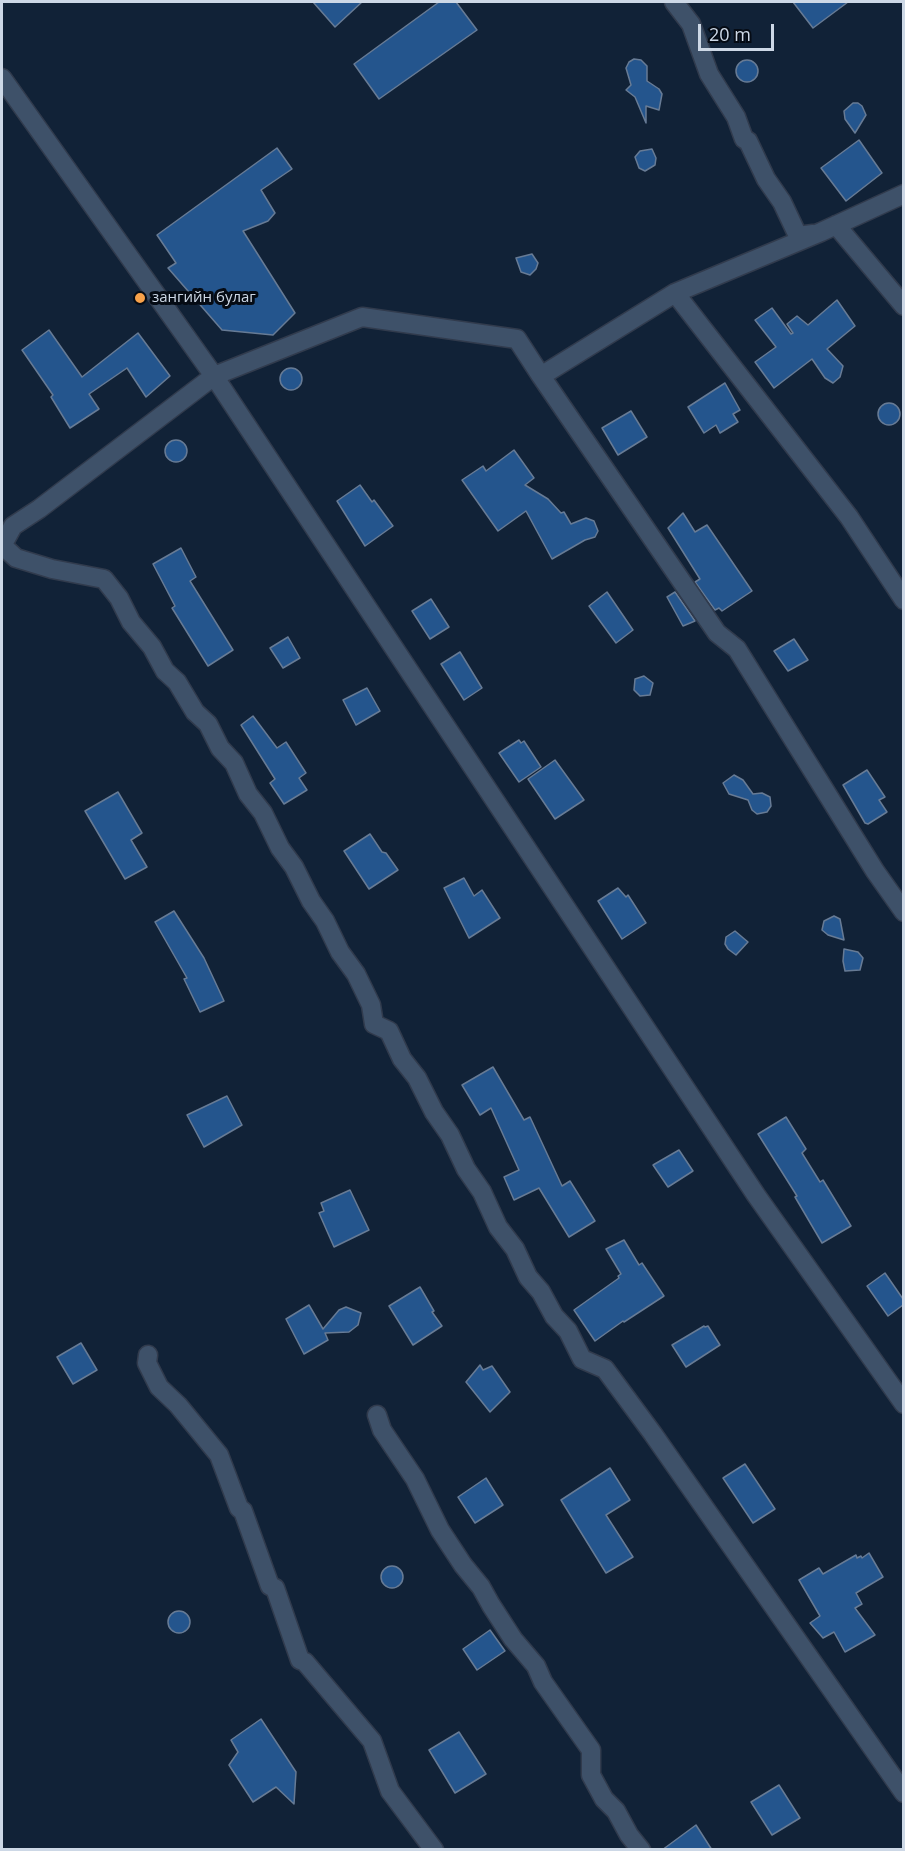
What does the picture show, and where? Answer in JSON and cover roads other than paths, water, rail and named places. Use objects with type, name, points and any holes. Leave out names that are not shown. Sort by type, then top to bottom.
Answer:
[{"type":"street","points":[[674,2],[691,24],[709,74],[736,117],[744,139],[748,141],[766,179],[782,202],[798,236],[828,229]]},
{"type":"street","points":[[2,78],[214,376],[756,1195],[903,1404]]},
{"type":"street","points":[[541,376],[675,293],[828,229],[903,194]]},
{"type":"street","points":[[828,229],[903,306]]},
{"type":"street","points":[[675,293],[849,517],[903,600]]},
{"type":"street","points":[[903,912],[875,872],[737,649],[717,633],[517,339],[362,317],[214,376],[39,509],[13,526],[2,546],[16,558],[52,569],[104,579],[119,598],[131,622],[152,647],[165,670],[177,682],[195,712],[208,724],[220,748],[234,763],[248,794],[263,813],[311,902],[325,921],[340,952],[356,974],[372,1005],[374,1024],[389,1031],[402,1059],[417,1078],[434,1112],[450,1135],[466,1170],[482,1192],[498,1227],[514,1249],[528,1276],[542,1292],[554,1316],[568,1331],[582,1359],[605,1369],[653,1434],[903,1793]]},
{"type":"street","points":[[148,1354],[147,1363],[159,1387],[178,1405],[219,1455],[239,1508],[243,1511],[270,1586],[275,1588],[300,1660],[305,1662],[372,1741],[390,1791],[434,1850]]},
{"type":"street","points":[[377,1415],[382,1430],[414,1479],[440,1530],[481,1587],[513,1639],[536,1666],[543,1682],[591,1750],[591,1775],[604,1799],[616,1811],[629,1835],[641,1850]]},
{"type":"place","name":"зангийн булаг","points":[[140,298]]}]
